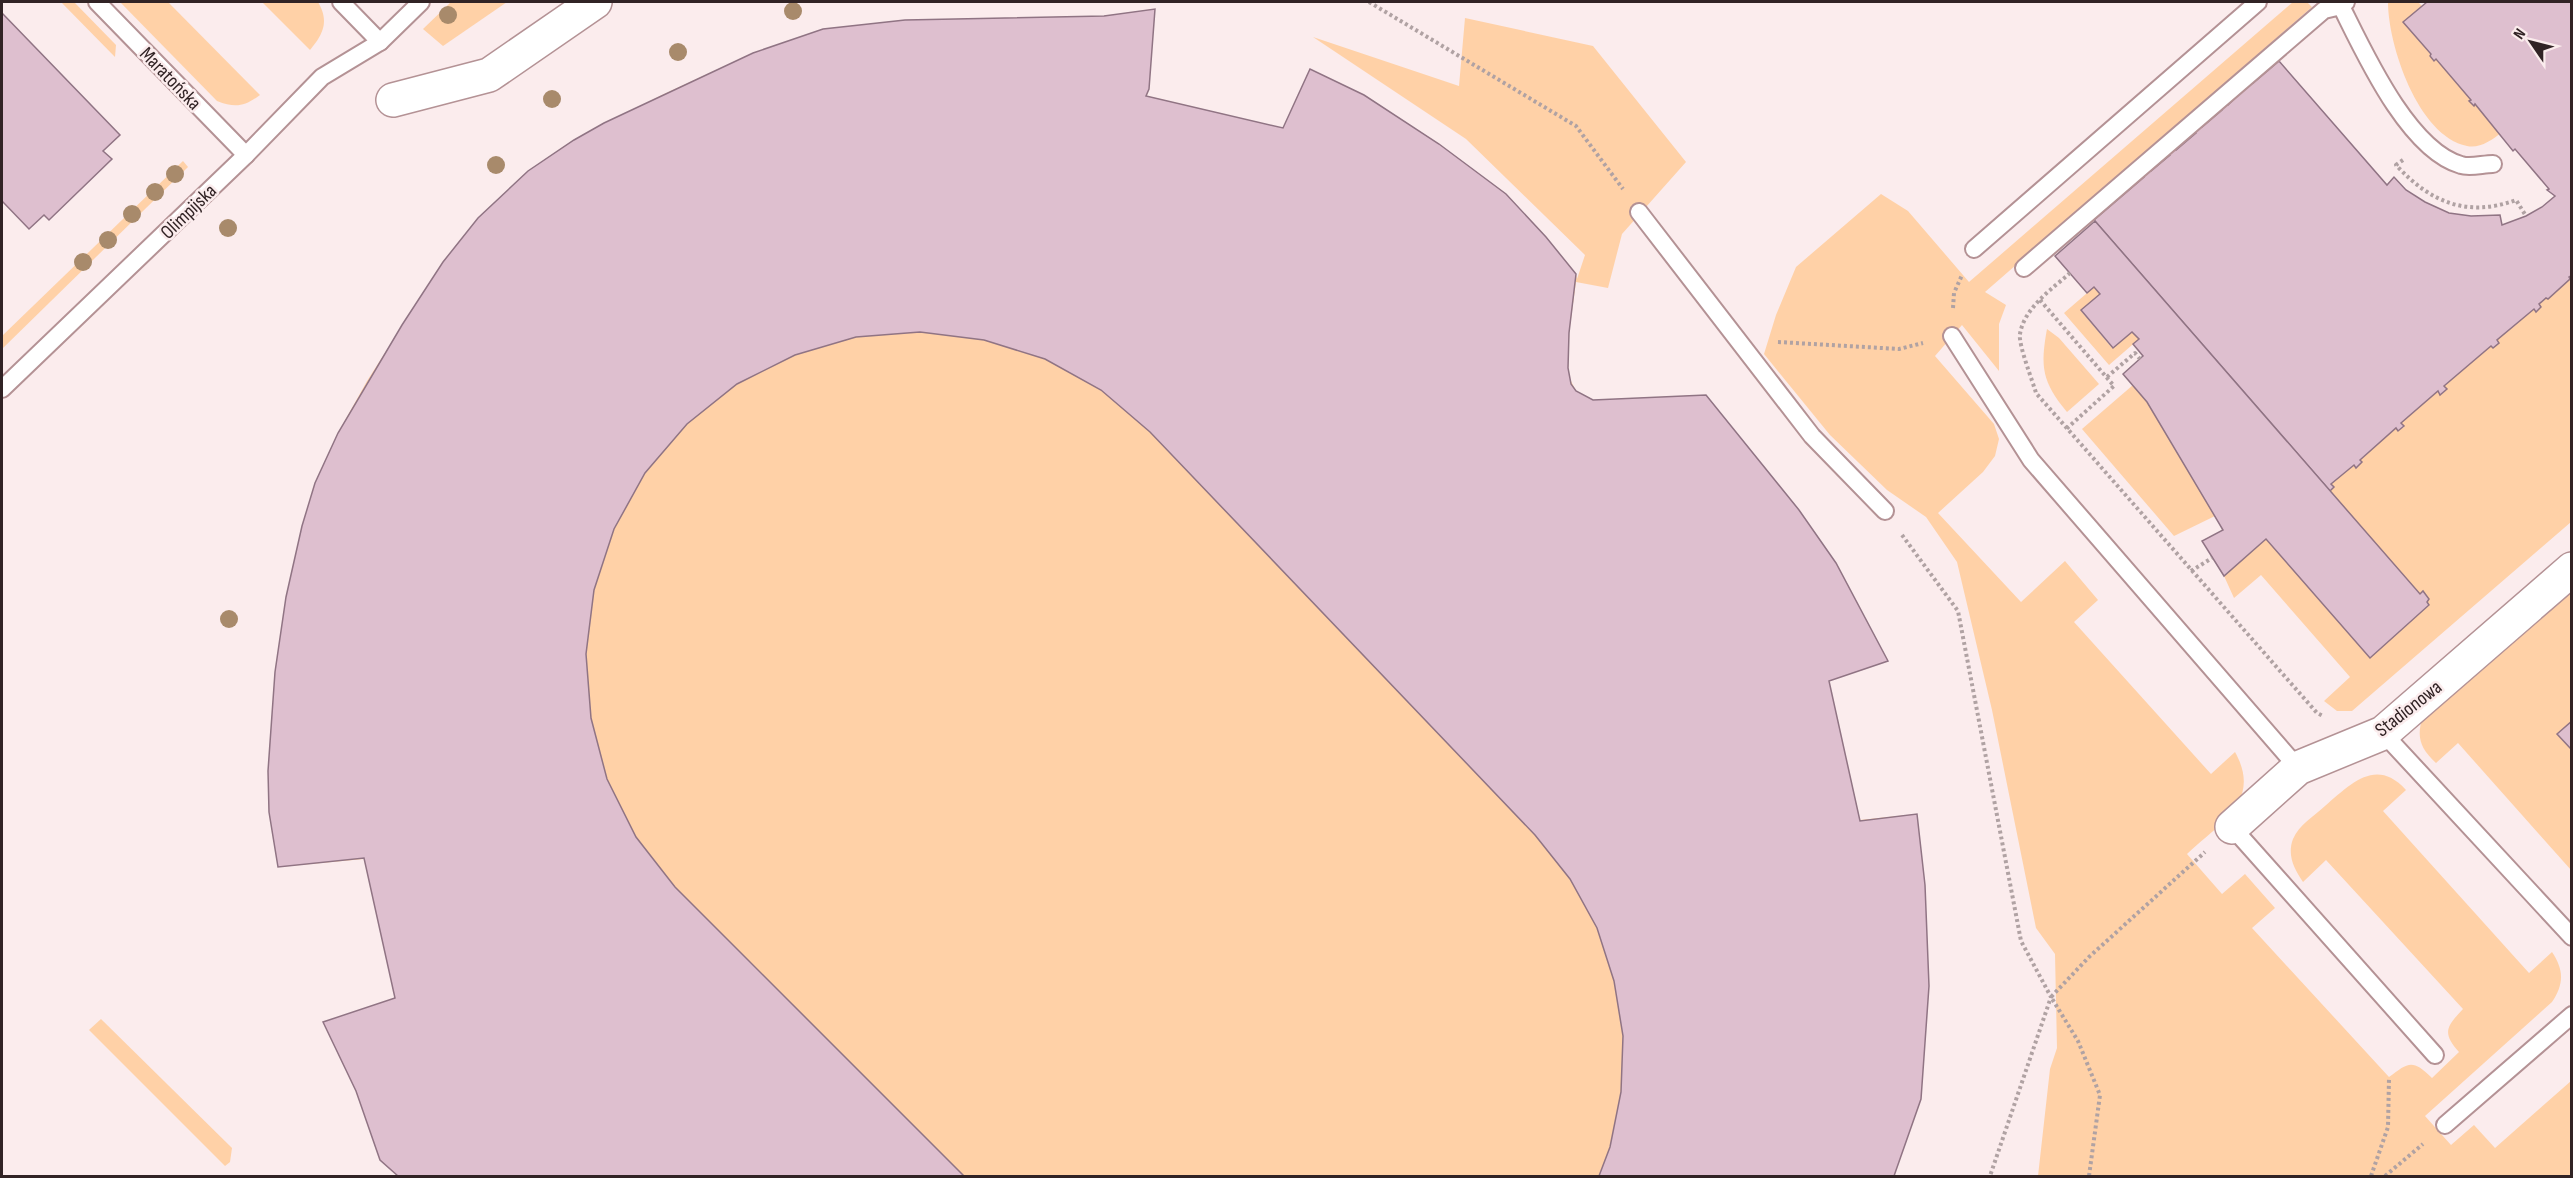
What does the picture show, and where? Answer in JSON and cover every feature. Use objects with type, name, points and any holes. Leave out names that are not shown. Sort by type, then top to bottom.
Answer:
[{"type":"street","points":[[393,100],[489,75],[595,2]]},
{"type":"street","name":"Stadionowa","points":[[2232,827],[2298,768],[2383,733],[2571,569]]},
{"type":"lane","name":"Maratońska","points":[[97,2],[246,155]]},
{"type":"lane","points":[[341,2],[380,42]]},
{"type":"lane","name":"Olimpijska","points":[[2,390],[246,155],[322,77],[380,42],[421,2]]},
{"type":"lane","points":[[1974,249],[2258,2]]},
{"type":"lane","points":[[2024,268],[2324,10],[2343,4],[2382,86],[2424,142],[2443,158],[2463,166],[2493,164]]},
{"type":"lane","points":[[1639,212],[1812,436],[1885,511]]},
{"type":"lane","points":[[1952,336],[2031,460],[2298,768]]},
{"type":"lane","points":[[2383,733],[2571,937]]},
{"type":"lane","points":[[2232,827],[2435,1055]]},
{"type":"lane","points":[[2445,1125],[2571,1015]]},
{"type":"path","points":[[1369,2],[1576,126],[1639,212]]},
{"type":"path","points":[[1738,340],[1899,349],[1952,336],[1954,292],[1974,249]]},
{"type":"path","points":[[2024,268],[2018,274],[2114,386],[2066,429]]},
{"type":"path","points":[[2070,273],[2040,300],[2026,317],[2019,336],[2036,393],[2317,713],[2326,718]]},
{"type":"path","points":[[2107,377],[2134,353],[2140,359]]},
{"type":"path","points":[[1885,511],[1958,611],[2021,940],[2051,998],[2078,1041],[2100,1095],[2089,1176]]},
{"type":"path","points":[[2191,571],[2212,558]]},
{"type":"path","points":[[1990,1176],[2051,998],[2089,957],[2232,827]]},
{"type":"path","points":[[2371,1176],[2388,1127],[2389,1077]]},
{"type":"path","points":[[2385,1176],[2445,1125]]},
{"type":"shaded area","points":[[61,2],[74,2],[116,45],[115,57]]},
{"type":"shaded area","points":[[120,2],[168,2],[260,95],[239,105],[217,101]]},
{"type":"shaded area","points":[[262,2],[318,2],[323,15],[323,27],[319,38],[310,50]]},
{"type":"shaded area","points":[[451,2],[507,2],[443,46],[423,29]]},
{"type":"shaded area","points":[[2293,2],[2307,2],[2312,7],[1985,292],[2006,305],[1999,324],[1999,371],[1962,325],[1935,356],[1994,424],[1999,439],[1995,456],[1983,472],[1938,513],[2021,602],[2065,561],[2098,600],[2074,622],[2211,774],[2235,752],[2242,770],[2244,785],[2240,798],[2223,822],[2187,854],[2222,894],[2245,874],[2275,908],[2252,928],[2389,1077],[2401,1068],[2415,1065],[2432,1078],[2459,1052],[2450,1040],[2448,1030],[2463,1009],[2326,860],[2303,882],[2294,867],[2291,856],[2291,845],[2299,829],[2344,790],[2364,777],[2384,775],[2395,780],[2406,790],[2383,811],[2529,973],[2552,952],[2559,965],[2561,977],[2559,989],[2552,1002],[2425,1116],[2451,1145],[2474,1125],[2495,1148],[2571,1081],[2571,1176],[2038,1176],[2050,1069],[2057,1048],[2055,954],[2036,928],[1992,710],[1957,562],[1926,517],[1887,490],[1830,435],[1764,354],[1776,315],[1796,267],[1881,194],[1908,211],[1969,282]]},
{"type":"shaded area","points":[[2388,2],[2418,2],[2422,6],[2403,22],[2431,54],[2434,61],[2436,59],[2501,133],[2485,143],[2472,147],[2450,139],[2434,125],[2420,107],[2400,64],[2393,41]]},
{"type":"shaded area","points":[[1155,9],[1147,96],[1283,128],[1310,69],[1364,95],[1439,144],[1506,194],[1546,237],[1576,274],[1577,279],[1585,255],[1466,139],[1313,37],[1459,86],[1465,18],[1593,46],[1686,162],[1622,234],[1608,288],[1576,282],[1569,333],[1568,375],[1576,391],[1593,400],[1706,395],[1799,510],[1836,563],[1888,661],[1829,681],[1860,820],[1917,814],[1925,885],[1921,1099],[1894,1176],[398,1176],[380,1160],[356,1091],[323,1022],[395,998],[364,859],[278,867],[269,812],[268,771],[275,672],[286,597],[302,526],[315,483],[338,433],[367,381],[443,262],[478,218],[528,171],[574,140],[662,95],[753,53],[823,29],[905,20],[1104,16]]},
{"type":"shaded area","points":[[183,161],[188,167],[2,349],[2,336]]},
{"type":"shaded area","points":[[2571,275],[2571,522],[2352,711],[2337,711],[2324,701],[2350,677],[2261,575],[2234,598],[2224,576],[2266,539],[2370,657],[2429,605],[2427,602],[2429,599],[2423,592],[2420,594],[2330,491],[2331,484],[2354,465],[2357,468],[2362,462],[2360,460],[2396,428],[2398,431],[2404,427],[2401,423],[2438,391],[2441,395],[2446,390],[2444,386],[2491,346],[2493,348],[2499,343],[2497,340],[2534,309],[2536,311],[2541,307],[2539,304],[2546,298],[2548,299]]},
{"type":"shaded area","points":[[2094,287],[2100,294],[2081,311],[2112,348],[2132,332],[2139,339],[2109,365],[2064,313]]},
{"type":"shaded area","points":[[2047,329],[2059,338],[2099,384],[2067,412],[2052,392],[2045,374],[2044,354]]},
{"type":"shaded area","points":[[2133,385],[2147,402],[2215,516],[2174,536],[2082,429]]},
{"type":"shaded area","points":[[2571,586],[2571,870],[2458,743],[2436,763],[2423,747],[2420,730],[2423,716]]},
{"type":"shaded area","points":[[101,1019],[232,1148],[230,1162],[225,1166],[89,1030]]},
{"type":"building","points":[[2427,2],[2572,2],[2572,275],[2548,299],[2546,298],[2539,304],[2541,307],[2536,312],[2534,309],[2497,340],[2499,343],[2493,348],[2491,346],[2444,386],[2447,389],[2440,395],[2438,391],[2401,423],[2404,426],[2398,431],[2396,428],[2360,460],[2362,462],[2356,468],[2354,465],[2331,484],[2334,487],[2330,491],[2094,220],[2144,177],[2143,175],[2151,171],[2170,155],[2169,153],[2196,133],[2194,131],[2222,110],[2220,108],[2226,103],[2228,105],[2252,81],[2253,83],[2279,61],[2387,185],[2394,177],[2406,190],[2449,213],[2471,216],[2500,215],[2502,225],[2542,207],[2555,196],[2547,190],[2549,189],[2515,149],[2513,151],[2475,104],[2474,106],[2469,101],[2471,100],[2436,59],[2434,61],[2431,54],[2403,22]]},
{"type":"building","points":[[1155,9],[1149,89],[1146,96],[1283,128],[1310,69],[1364,95],[1439,144],[1506,194],[1576,274],[1569,333],[1568,368],[1571,384],[1576,391],[1593,400],[1706,395],[1799,510],[1836,563],[1888,661],[1829,681],[1860,821],[1917,814],[1925,885],[1929,986],[1921,1099],[1894,1176],[1599,1176],[1610,1147],[1621,1092],[1623,1036],[1614,981],[1597,928],[1570,879],[1535,835],[1150,432],[1101,390],[1045,359],[984,340],[920,332],[856,337],[795,355],[737,384],[687,424],[645,473],[614,529],[594,590],[586,654],[591,718],[607,779],[636,837],[675,887],[964,1176],[398,1176],[380,1160],[356,1091],[323,1022],[395,998],[364,858],[278,867],[269,812],[268,771],[275,672],[286,597],[302,526],[315,483],[338,433],[402,325],[443,262],[478,218],[528,171],[604,123],[753,53],[823,29],[905,20],[1104,16]]},
{"type":"building","points":[[2,13],[120,135],[103,151],[112,159],[49,220],[44,215],[29,229],[2,201]]},
{"type":"building","points":[[2095,221],[2420,594],[2423,591],[2429,599],[2427,602],[2429,605],[2370,658],[2266,539],[2224,576],[2202,541],[2223,530],[2147,402],[2123,374],[2143,356],[2133,344],[2139,339],[2132,332],[2113,348],[2081,310],[2100,294],[2094,287],[2087,293],[2055,256]]},
{"type":"building","points":[[2572,721],[2572,749],[2571,749],[2557,734]]}]
